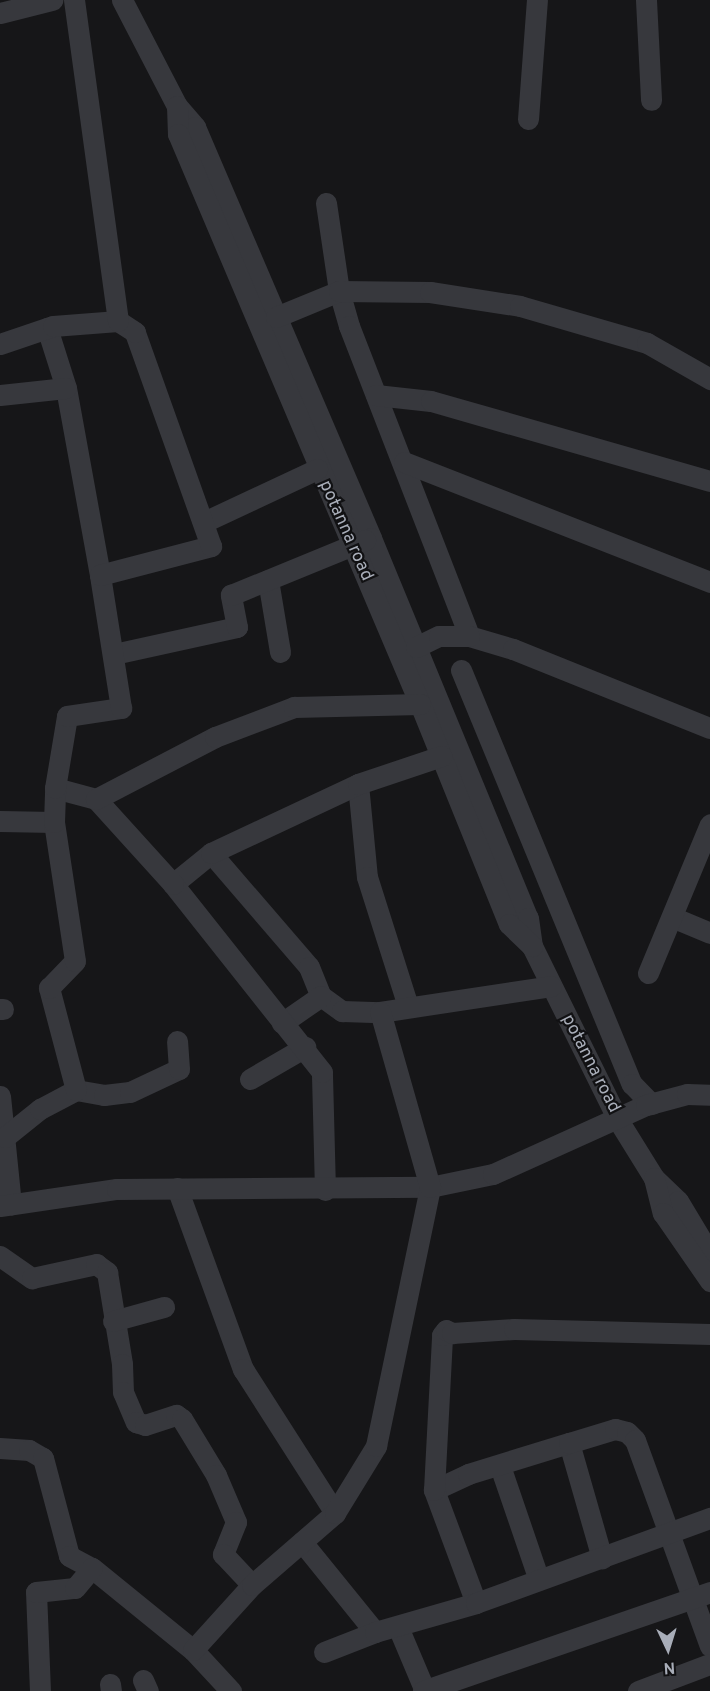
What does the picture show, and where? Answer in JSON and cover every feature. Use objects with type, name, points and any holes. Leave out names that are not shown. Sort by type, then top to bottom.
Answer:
[{"type":"street","points":[[0,13],[52,0]]},
{"type":"street","points":[[74,0],[118,321]]},
{"type":"street","name":"potanna road","points":[[122,0],[177,106],[195,127],[286,312],[362,541],[420,704],[509,924],[532,946]]},
{"type":"street","points":[[528,118],[537,0]]},
{"type":"street","points":[[646,0],[651,100]]},
{"type":"street","name":"potanna road","points":[[177,106],[178,135],[317,469],[427,641],[528,918],[532,946],[551,986],[637,1110],[663,1213],[710,1281]]},
{"type":"street","points":[[326,203],[339,291],[376,395],[404,462],[469,636]]},
{"type":"street","points":[[286,312],[339,291],[430,292],[520,306],[647,343],[710,379]]},
{"type":"street","points":[[0,344],[47,328],[118,321],[135,332],[211,546],[100,575]]},
{"type":"street","points":[[47,328],[66,388],[114,654],[121,708],[67,716],[55,788],[54,822],[75,962],[49,988],[76,1090]]},
{"type":"street","points":[[0,395],[66,388]]},
{"type":"street","points":[[376,395],[431,401],[710,481]]},
{"type":"street","points":[[404,462],[710,582]]},
{"type":"street","points":[[204,522],[317,469]]},
{"type":"street","points":[[114,654],[237,627],[231,596],[362,541]]},
{"type":"street","points":[[268,580],[280,652]]},
{"type":"street","points":[[427,641],[469,636],[513,649],[710,729]]},
{"type":"street","points":[[461,670],[632,1084],[637,1110]]},
{"type":"street","points":[[96,799],[215,737],[294,707],[420,704]]},
{"type":"street","points":[[173,884],[212,852],[358,784],[441,756]]},
{"type":"street","points":[[358,784],[368,877],[408,1006]]},
{"type":"street","points":[[55,788],[96,799],[173,884],[282,1023],[305,1047],[322,1072],[325,1190]]},
{"type":"street","points":[[0,820],[54,822]]},
{"type":"street","points":[[648,973],[710,824]]},
{"type":"street","points":[[212,852],[309,967],[321,996],[342,1011],[380,1012],[551,986]]},
{"type":"street","points":[[672,916],[710,933]]},
{"type":"street","points":[[282,1023],[321,996]]},
{"type":"street","points":[[193,1650],[252,1584],[335,1513],[376,1446],[430,1187],[380,1012]]},
{"type":"street","points":[[5,1137],[40,1109],[76,1090],[104,1095],[130,1092],[178,1069],[177,1041]]},
{"type":"street","points":[[250,1079],[305,1047]]},
{"type":"street","points":[[0,1096],[5,1137],[5,1205],[117,1189],[325,1190],[430,1187],[493,1174],[637,1110],[687,1094],[710,1095]]},
{"type":"street","name":"potanna road","points":[[654,1178],[678,1201],[710,1254]]},
{"type":"street","points":[[177,1188],[243,1369],[335,1513]]},
{"type":"street","points":[[0,1256],[32,1278],[96,1264],[102,1266],[107,1272],[113,1321],[122,1364],[123,1392],[136,1422],[145,1425],[176,1415],[182,1419],[216,1475],[236,1522],[223,1554],[252,1584]]},
{"type":"street","points":[[113,1321],[164,1307]]},
{"type":"street","points":[[476,1603],[434,1490],[440,1338],[446,1330],[452,1333],[514,1329],[710,1334]]},
{"type":"street","points":[[434,1490],[569,1443],[615,1430],[627,1432],[635,1440],[671,1533],[702,1595],[710,1646]]},
{"type":"street","points":[[569,1443],[602,1558]]},
{"type":"street","points":[[0,1448],[29,1450],[43,1458],[69,1556],[92,1568],[193,1650],[231,1691]]},
{"type":"street","points":[[500,1466],[539,1580]]},
{"type":"street","points":[[324,1652],[375,1632],[476,1603],[710,1518]]},
{"type":"street","points":[[302,1542],[375,1632]]},
{"type":"street","points":[[40,1691],[36,1592],[75,1588],[92,1568]]},
{"type":"street","points":[[398,1627],[424,1691],[702,1595]]},
{"type":"street","points":[[638,1691],[710,1664]]}]
